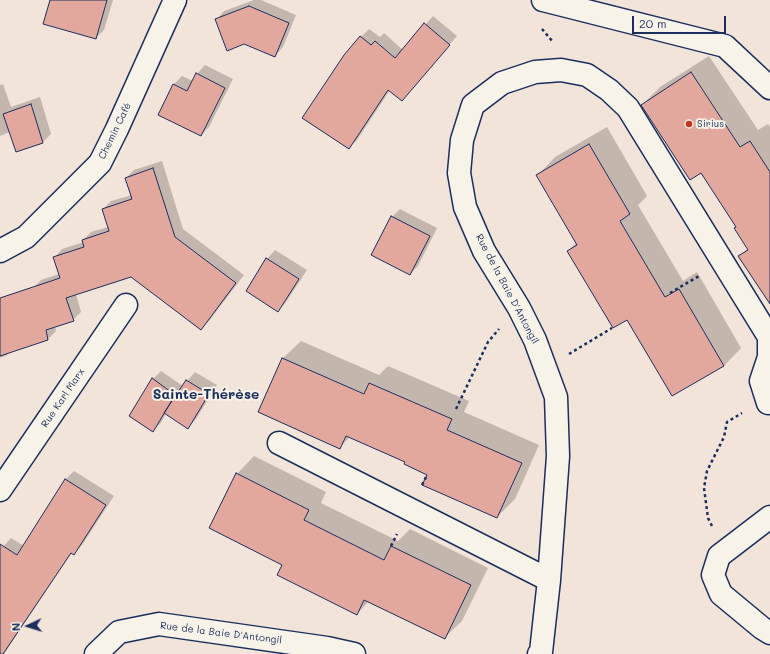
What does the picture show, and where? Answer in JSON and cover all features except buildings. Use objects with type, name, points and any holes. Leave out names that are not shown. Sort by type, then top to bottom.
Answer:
[{"type":"street","name":"Chemin Café","points":[[0,251],[26,237],[100,163],[176,0]]},
{"type":"street","points":[[542,0],[725,46],[770,88]]},
{"type":"street","name":"Rue de la Baie D'Antongil","points":[[539,654],[541,652],[549,580],[558,456],[556,397],[535,340],[519,308],[484,252],[465,207],[459,173],[462,140],[473,105],[502,83],[535,72],[561,70],[587,75],[609,90],[628,108],[769,336],[769,356],[761,381],[767,401]]},
{"type":"street","name":"Rue Karl Marx","points":[[0,490],[126,305]]},
{"type":"street","points":[[279,443],[549,580]]},
{"type":"street","points":[[770,517],[719,556],[713,575],[721,594],[770,633]]},
{"type":"street","name":"Rue de la Baie D'Antongil","points":[[96,654],[119,632],[159,624],[320,647],[354,654]]},
{"type":"path","points":[[540,27],[554,43]]},
{"type":"path","points":[[670,293],[723,263]]},
{"type":"path","points":[[567,355],[612,328]]},
{"type":"path","points":[[456,409],[488,342]]},
{"type":"path","points":[[727,549],[719,539],[708,518],[704,488],[707,471],[724,437],[727,422],[767,401]]},
{"type":"place","name":"Sirius","points":[[689,124]]},
{"type":"district","name":"Sainte-Thérèse","points":[[206,395]]}]
